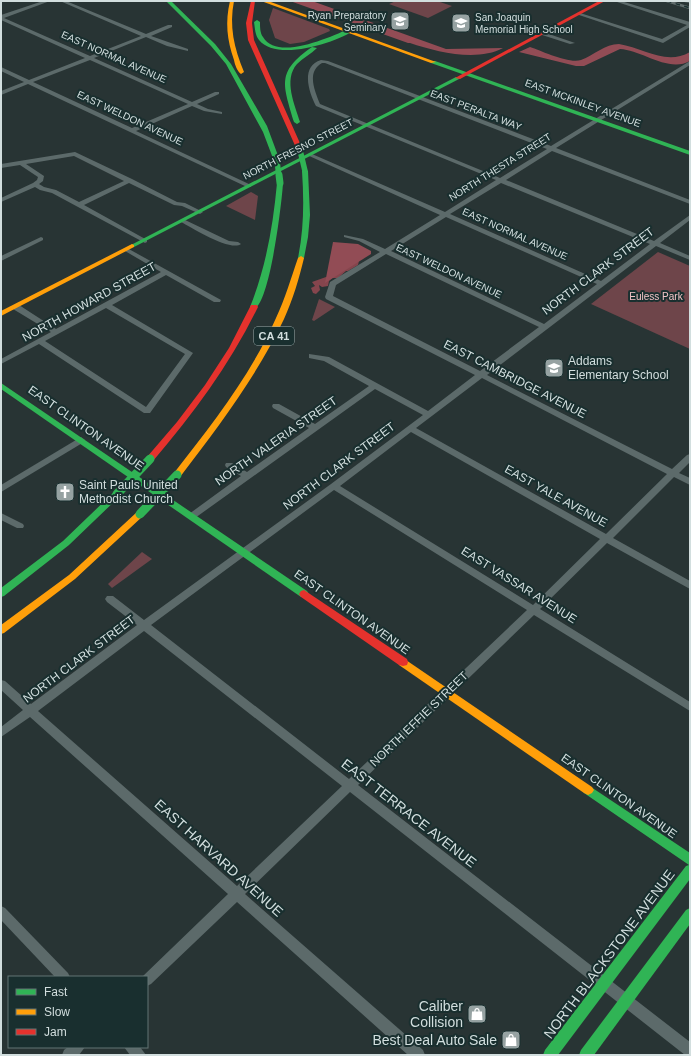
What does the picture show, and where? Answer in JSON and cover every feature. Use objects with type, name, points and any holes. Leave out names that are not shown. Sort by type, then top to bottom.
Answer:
[{"type":"main road","points":[[168,1],[213,45],[228,64],[268,135]]},
{"type":"main road","name":"CA 41","points":[[1,593],[66,543],[117,494],[169,439],[217,376],[236,345],[251,315],[270,261],[278,214],[280,183],[277,160],[233,51],[229,27],[232,1]]},
{"type":"main road","name":"EAST MCKINLEY AVENUE","points":[[263,1],[350,30]]},
{"type":"main road","name":"EAST MCKINLEY AVENUE","points":[[277,1],[458,71],[468,73],[690,153]]},
{"type":"main road","name":"NORTH FRESNO STREET","points":[[1,314],[420,98],[604,1]]},
{"type":"main road","points":[[253,3],[261,37],[267,44],[277,48],[292,49],[308,47],[325,42]]},
{"type":"main road","name":"CA 41","points":[[1,630],[72,577],[140,514],[177,475],[235,398],[263,356],[284,313],[298,269],[305,235],[307,208],[305,171],[300,150],[260,63],[252,40],[249,23],[253,3]]},
{"type":"main road","points":[[300,150],[300,132],[287,85],[288,73],[297,60],[325,42],[350,30]]},
{"type":"main road","name":"EAST CLINTON AVENUE","points":[[1,385],[690,860]]},
{"type":"main road","name":"NORTH BLACKSTONE AVENUE","points":[[550,1055],[690,870]]},
{"type":"main road","points":[[586,1055],[690,914]]},
{"type":"street","points":[[1,17],[48,1]]},
{"type":"street","points":[[62,1],[146,36],[186,50]]},
{"type":"street","points":[[616,1],[690,24]]},
{"type":"street","points":[[686,1],[690,2]]},
{"type":"street","points":[[578,14],[663,41],[690,24]]},
{"type":"street","name":"EAST NORMAL AVENUE","points":[[1,17],[206,110],[220,114]]},
{"type":"street","points":[[1,93],[170,26]]},
{"type":"street","points":[[541,33],[572,43]]},
{"type":"street","name":"EAST PERALTA WAY","points":[[367,125],[318,105],[310,80],[313,68],[322,61],[690,202]]},
{"type":"street","name":"NORTH THESTA STREET","points":[[329,297],[333,284],[384,251],[690,63]]},
{"type":"street","name":"EAST WELDON AVENUE","points":[[1,69],[249,186]]},
{"type":"street","points":[[133,130],[217,93]]},
{"type":"street","points":[[367,125],[690,258]]},
{"type":"street","points":[[1,166],[76,154],[176,204],[183,204],[200,212]]},
{"type":"street","name":"EAST NORMAL AVENUE","points":[[310,155],[601,283]]},
{"type":"street","points":[[1,200],[40,181],[41,176],[22,163]]},
{"type":"street","points":[[79,205],[130,180]]},
{"type":"street","points":[[35,184],[42,188],[54,191],[144,241]]},
{"type":"street","name":"NORTH CLARK STREET","points":[[1,733],[144,625],[334,486],[543,326],[690,217]]},
{"type":"street","points":[[183,221],[228,243],[238,244]]},
{"type":"street","name":"EAST WELDON AVENUE","points":[[346,236],[361,240],[543,326]]},
{"type":"street","points":[[1,259],[41,239]]},
{"type":"street","points":[[127,250],[217,300]]},
{"type":"street","name":"NORTH HOWARD STREET","points":[[1,362],[166,272]]},
{"type":"street","name":"EAST CAMBRIDGE AVENUE","points":[[329,297],[690,482]]},
{"type":"street","points":[[39,342],[147,411],[189,353],[107,304]]},
{"type":"street","points":[[16,307],[56,332]]},
{"type":"street","points":[[312,356],[326,359],[427,414]]},
{"type":"street","name":"NORTH VALERIA STREET","points":[[192,516],[374,386]]},
{"type":"street","points":[[276,406],[315,428]]},
{"type":"street","name":"EAST YALE AVENUE","points":[[410,428],[690,584]]},
{"type":"street","points":[[1,489],[81,440]]},
{"type":"street","name":"NORTH EFFIE STREET","points":[[148,979],[533,610],[690,457]]},
{"type":"street","points":[[229,465],[247,476]]},
{"type":"street","name":"EAST VASSAR AVENUE","points":[[334,486],[690,707]]},
{"type":"street","points":[[1,516],[20,526]]},
{"type":"street","name":"EAST TERRACE AVENUE","points":[[110,599],[604,985],[690,1050]]},
{"type":"street","name":"EAST HARVARD AVENUE","points":[[1,684],[418,1055]]},
{"type":"street","points":[[1,912],[63,976]]},
{"type":"street","points":[[69,1055],[77,1048]]},
{"type":"green space","points":[[396,1],[437,1],[452,6],[428,18],[389,4]]},
{"type":"green space","points":[[273,8],[329,29],[330,31],[304,42],[290,44],[275,38],[269,20]]},
{"type":"green space","points":[[251,192],[258,196],[255,220],[226,206]]},
{"type":"green space","name":"Euless Park","points":[[658,252],[690,266],[690,349],[591,304]]},
{"type":"green space","points":[[319,299],[335,307],[314,321],[312,320]]},
{"type":"green space","points":[[142,552],[152,559],[112,588],[108,584]]},
{"type":"shaded area","points":[[290,1],[312,1],[446,49],[503,48],[493,52],[469,55],[432,50],[408,43]]},
{"type":"shaded area","points":[[614,44],[619,44],[664,57],[681,56],[690,52],[690,61],[682,64],[664,63],[628,50],[620,49],[584,66],[576,66],[519,52],[530,47],[563,59],[576,61],[586,58]]},
{"type":"shaded area","points":[[333,242],[358,244],[371,251],[371,254],[325,283]]},
{"type":"shaded area","points":[[359,261],[358,265],[346,271],[338,278],[332,278],[329,281],[328,286],[322,287],[319,285],[320,290],[316,294],[313,293],[311,288],[315,286],[312,282],[329,277]]},
{"type":"railway","points":[[667,1],[690,8]]},
{"type":"traffic: fast","points":[[168,1],[213,45],[228,64],[268,135]]},
{"type":"traffic: fast","points":[[257,22],[259,34],[262,40],[271,46],[281,49],[294,49],[307,46],[333,38],[353,29]]},
{"type":"traffic: fast","points":[[297,122],[288,88],[289,72],[294,64],[314,48]]},
{"type":"traffic: fast","points":[[433,62],[690,153]]},
{"type":"traffic: fast","points":[[132,246],[458,78]]},
{"type":"traffic: fast","points":[[264,126],[277,161]]},
{"type":"traffic: fast","points":[[300,150],[305,171]]},
{"type":"traffic: fast","points":[[277,161],[280,183]]},
{"type":"traffic: fast","points":[[301,258],[305,237],[305,171]]},
{"type":"traffic: fast","points":[[254,307],[269,262],[277,215],[280,183]]},
{"type":"traffic: fast","points":[[1,385],[304,594]]},
{"type":"traffic: fast","points":[[117,494],[150,459]]},
{"type":"traffic: fast","points":[[140,514],[177,475]]},
{"type":"traffic: fast","points":[[1,593],[66,543],[117,494]]},
{"type":"traffic: fast","points":[[588,790],[690,860]]},
{"type":"traffic: fast","points":[[550,1055],[690,870]]},
{"type":"traffic: fast","points":[[586,1055],[690,914]]},
{"type":"traffic: slow","points":[[232,1],[229,19],[230,37],[234,55],[241,72]]},
{"type":"traffic: slow","points":[[263,1],[433,62]]},
{"type":"traffic: slow","points":[[1,314],[132,246]]},
{"type":"traffic: slow","points":[[177,475],[215,425],[251,373],[280,318],[292,289],[301,258]]},
{"type":"traffic: slow","points":[[1,630],[72,577],[140,514]]},
{"type":"traffic: slow","points":[[403,662],[588,790]]},
{"type":"traffic: jam","points":[[253,1],[249,23],[251,40],[300,150]]},
{"type":"traffic: jam","points":[[458,78],[603,1]]},
{"type":"traffic: jam","points":[[150,459],[208,387],[233,348],[254,307]]},
{"type":"traffic: jam","points":[[304,594],[403,662]]},
{"type":"place","name":"Ryan Preparatory Seminary","points":[[400,21]]},
{"type":"place","name":"San Joaquin Memorial High School","points":[[461,23]]},
{"type":"place","name":"Addams Elementary School","points":[[554,368]]},
{"type":"place","name":"Saint Pauls United Methodist Church","points":[[65,492]]},
{"type":"place","name":"Caliber Collision","points":[[477,1014]]},
{"type":"place","name":"Best Deal Auto Sale","points":[[511,1040]]}]
